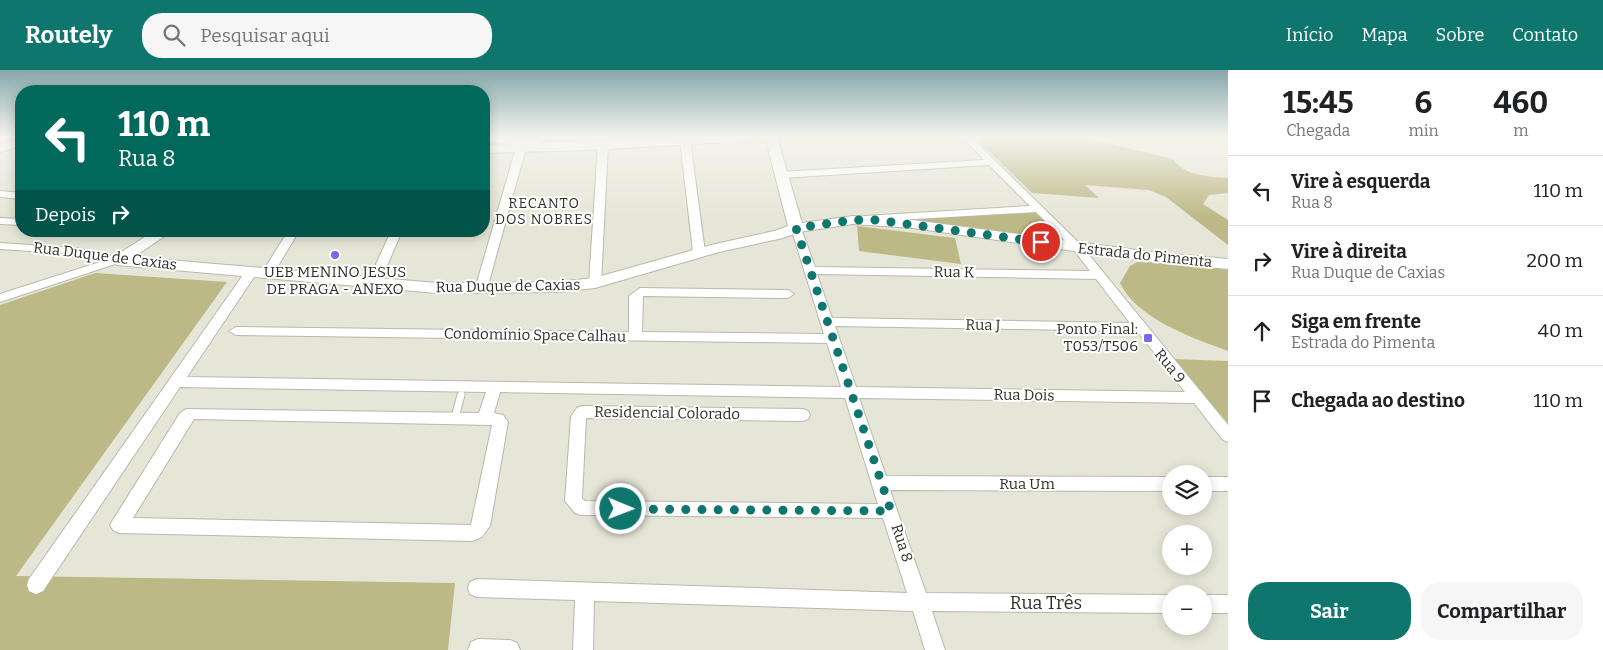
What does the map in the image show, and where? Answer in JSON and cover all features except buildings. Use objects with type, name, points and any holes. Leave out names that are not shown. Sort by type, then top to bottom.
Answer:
[{"type":"main road","points":[[778,164],[796,228]]},
{"type":"main road","name":"Rua Duque de Caxias","points":[[260,272],[437,288],[558,287],[595,283],[699,252],[774,236],[796,228],[853,220]]},
{"type":"main road","name":"Estrada do Pimenta","points":[[853,220],[932,226],[1077,248],[1228,264]]},
{"type":"main road","points":[[117,260],[155,237]]},
{"type":"street","points":[[481,289],[516,164]]},
{"type":"street","points":[[595,283],[596,164]]},
{"type":"street","points":[[688,164],[699,252]]},
{"type":"street","points":[[781,175],[958,164]]},
{"type":"street","points":[[994,164],[1077,248]]},
{"type":"street","points":[[0,194],[15,195]]},
{"type":"street","name":"Rua Duque de Caxias","points":[[853,220],[1040,209]]},
{"type":"street","points":[[0,221],[15,222]]},
{"type":"street","name":"Rua 8","points":[[796,228],[882,483],[935,650]]},
{"type":"street","points":[[36,585],[174,382],[289,237]]},
{"type":"street","points":[[374,282],[394,237]]},
{"type":"street","name":"Rua Duque de Caxias","points":[[0,246],[77,250],[117,260],[260,272]]},
{"type":"street","name":"Rua 9","points":[[1077,248],[1228,436]]},
{"type":"street","points":[[0,298],[117,260]]},
{"type":"street","name":"Rua K","points":[[810,270],[1098,275]]},
{"type":"street","points":[[636,336],[635,296],[640,292],[788,294]]},
{"type":"street","name":"Rua J","points":[[828,322],[1139,327]]},
{"type":"street","name":"Condomínio Space Calhau","points":[[236,331],[833,339]]},
{"type":"street","name":"Rua Dois","points":[[174,382],[463,391],[494,388],[1197,398]]},
{"type":"street","points":[[485,418],[494,388]]},
{"type":"street","name":"Residencial Colorado","points":[[804,415],[582,412],[578,416],[573,501],[581,508],[891,511]]},
{"type":"street","points":[[192,413],[485,418],[495,418],[500,422],[481,526],[476,532],[119,525],[185,417],[192,413]]},
{"type":"street","name":"Rua Um","points":[[882,483],[1162,484]]},
{"type":"street","points":[[1212,484],[1228,484]]},
{"type":"street","name":"Rua Três","points":[[477,588],[920,602],[1162,604]]},
{"type":"street","points":[[583,650],[585,591]]},
{"type":"street","points":[[1212,604],[1228,604]]},
{"type":"street","points":[[478,649],[510,650]]},
{"type":"lane","points":[[454,417],[463,391]]},
{"type":"shaded area","points":[[1002,164],[1177,164],[1190,172],[1228,178],[1228,193],[1209,195],[1203,204],[1228,220],[1228,245],[1166,197],[1149,190],[1085,185],[1099,198],[1032,193]]},
{"type":"shaded area","points":[[1035,212],[1067,243],[910,219]]},
{"type":"shaded area","points":[[857,226],[955,238],[961,264],[859,251]]},
{"type":"shaded area","points":[[1137,262],[1228,269],[1228,351],[1167,326],[1139,307],[1128,296],[1120,283],[1130,266]]},
{"type":"shaded area","points":[[95,273],[227,282],[16,576],[455,583],[448,650],[0,650],[0,305]]},
{"type":"shaded area","points":[[1173,359],[1228,361],[1228,423]]},
{"type":"place","name":"UEB MENINO JESUS DE PRAGA - ANEXO","points":[[335,255]]},
{"type":"place","name":"Ponto Final: T053/T506","points":[[1148,338]]},
{"type":"district","name":"RECANTO DOS NOBRES","points":[[544,212]]},
{"type":"route","points":[[621,509],[891,511],[796,228],[853,220],[876,220],[1041,242]]}]
